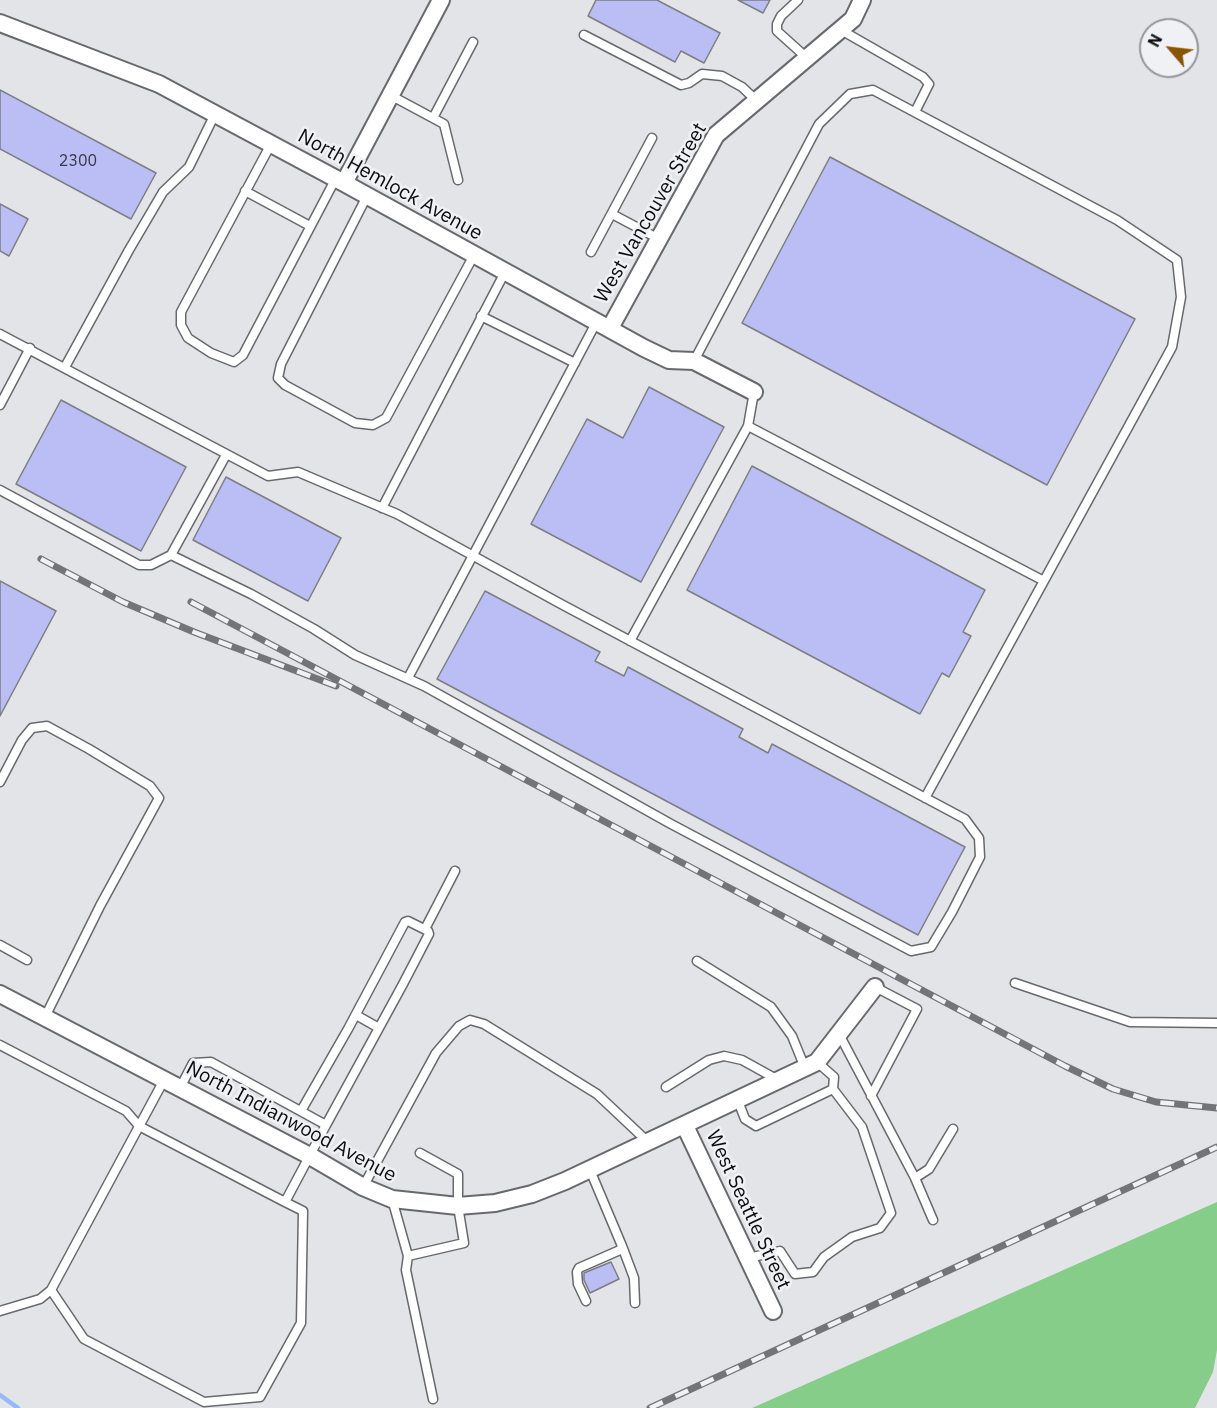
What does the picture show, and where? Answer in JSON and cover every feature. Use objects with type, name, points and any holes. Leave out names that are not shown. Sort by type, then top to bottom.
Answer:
[{"type":"street","points":[[340,181],[441,0]]},
{"type":"street","name":"West Vancouver Street","points":[[603,324],[658,239],[716,135],[853,19],[862,0]]},
{"type":"street","name":"North Hemlock Avenue","points":[[0,23],[159,84],[669,360],[693,361],[754,392]]},
{"type":"street","name":"North Indianwood Avenue","points":[[0,994],[310,1156],[363,1187],[392,1199],[458,1206],[495,1203],[532,1194],[590,1170],[811,1065],[839,1034],[875,987]]},
{"type":"street","name":"West Seattle Street","points":[[685,1126],[773,1311]]},
{"type":"lane","points":[[798,0],[781,16],[777,24],[777,31],[807,58]]},
{"type":"lane","points":[[841,30],[923,77],[929,84],[915,112]]},
{"type":"lane","points":[[584,35],[681,85],[689,83],[702,74],[722,75],[742,87],[757,101]]},
{"type":"lane","points":[[434,118],[473,42]]},
{"type":"lane","points":[[693,361],[819,124],[850,94],[873,90],[1117,220],[1177,260],[1182,297],[1172,347],[925,798]]},
{"type":"lane","points":[[390,95],[444,124],[458,180]]},
{"type":"lane","points":[[65,368],[157,202],[163,192],[189,167],[216,114]]},
{"type":"lane","points":[[591,252],[652,138]]},
{"type":"lane","points":[[271,144],[181,312],[181,325],[188,338],[211,353],[234,362],[243,355],[310,226],[340,181]]},
{"type":"lane","points":[[245,191],[310,226]]},
{"type":"lane","points":[[367,196],[281,364],[278,378],[295,390],[355,423],[373,425],[386,418],[474,255]]},
{"type":"lane","points":[[612,214],[658,239]]},
{"type":"lane","points":[[382,508],[505,272]]},
{"type":"lane","points":[[481,316],[575,363]]},
{"type":"lane","points":[[408,678],[575,363],[603,324]]},
{"type":"lane","points":[[0,334],[268,476],[298,472],[398,514],[630,641],[965,819],[980,838],[980,857],[931,947],[911,951],[671,824],[424,686],[355,655],[260,599],[171,555]]},
{"type":"lane","points":[[0,405],[30,348]]},
{"type":"lane","points":[[630,641],[748,426],[754,392]]},
{"type":"lane","points":[[748,426],[1044,581]]},
{"type":"lane","points":[[0,490],[139,565],[152,565],[171,555],[226,454]]},
{"type":"lane","points":[[0,782],[22,740],[32,728],[47,726],[150,786],[159,798],[100,906],[45,1017]]},
{"type":"lane","points":[[424,929],[455,871]]},
{"type":"lane","points":[[285,1202],[429,934],[428,931],[408,921],[405,922],[302,1111]]},
{"type":"lane","points":[[0,945],[27,960]]},
{"type":"lane","points":[[697,960],[771,1007],[811,1065],[834,1077],[833,1089],[862,1127],[891,1213],[880,1228],[852,1237],[824,1257],[813,1272],[795,1274],[780,1251],[748,1258]]},
{"type":"lane","points":[[1016,983],[1130,1022],[1217,1023]]},
{"type":"lane","points":[[872,1096],[916,1009],[875,987]]},
{"type":"lane","points":[[356,1015],[379,1028]]},
{"type":"lane","points":[[363,1187],[436,1053],[459,1026],[470,1020],[484,1024],[597,1094],[648,1142]]},
{"type":"lane","points":[[839,1034],[915,1179],[933,1220]]},
{"type":"lane","points":[[0,1045],[126,1111],[139,1126],[303,1211],[301,1323],[260,1397],[204,1402],[84,1339],[51,1290]]},
{"type":"lane","points":[[666,1087],[709,1060],[724,1056],[742,1059],[780,1081]]},
{"type":"lane","points":[[180,1088],[194,1063],[211,1062],[326,1125]]},
{"type":"lane","points":[[0,1311],[40,1299],[51,1290],[164,1080]]},
{"type":"lane","points":[[738,1101],[745,1119],[756,1126],[833,1089]]},
{"type":"lane","points":[[915,1179],[929,1169],[953,1129]]},
{"type":"lane","points":[[408,1256],[464,1244],[458,1206],[458,1174],[420,1153]]},
{"type":"lane","points":[[590,1170],[634,1278],[635,1303]]},
{"type":"lane","points":[[392,1199],[408,1256],[406,1270],[433,1399]]},
{"type":"lane","points":[[586,1301],[578,1284],[579,1268],[620,1250],[622,1246]]},
{"type":"green space","points":[[1217,1202],[1217,1350],[1213,1372],[1195,1408],[752,1408]]},
{"type":"building","points":[[596,0],[657,0],[720,33],[704,63],[681,51],[675,62],[588,16]]},
{"type":"building","points":[[738,0],[770,0],[763,13]]},
{"type":"building","points":[[0,90],[156,173],[131,219],[0,149]]},
{"type":"building","points":[[830,157],[1135,319],[1047,485],[742,323]]},
{"type":"building","points":[[0,204],[28,219],[9,256],[0,251]]},
{"type":"building","points":[[649,387],[724,427],[641,582],[531,524],[587,419],[623,438]]},
{"type":"building","points":[[61,400],[186,467],[141,551],[16,484]]},
{"type":"building","points":[[752,466],[985,590],[963,632],[971,636],[949,677],[942,673],[920,714],[687,590]]},
{"type":"building","points":[[226,477],[341,538],[308,601],[193,540]]},
{"type":"building","points":[[0,581],[56,611],[0,716]]},
{"type":"building","points":[[485,591],[600,652],[595,661],[624,676],[628,667],[743,729],[739,737],[768,753],[772,744],[965,847],[918,935],[437,679]]},
{"type":"building","points":[[611,1262],[619,1279],[590,1293],[584,1280],[584,1273]]},
{"type":"waterway","points":[[0,1395],[18,1408]]},
{"type":"railway","points":[[41,559],[123,602],[194,632],[336,686]]},
{"type":"railway","points":[[191,602],[1065,1066],[1113,1089],[1156,1102],[1217,1108]]},
{"type":"railway","points":[[650,1408],[1217,1147]]}]
